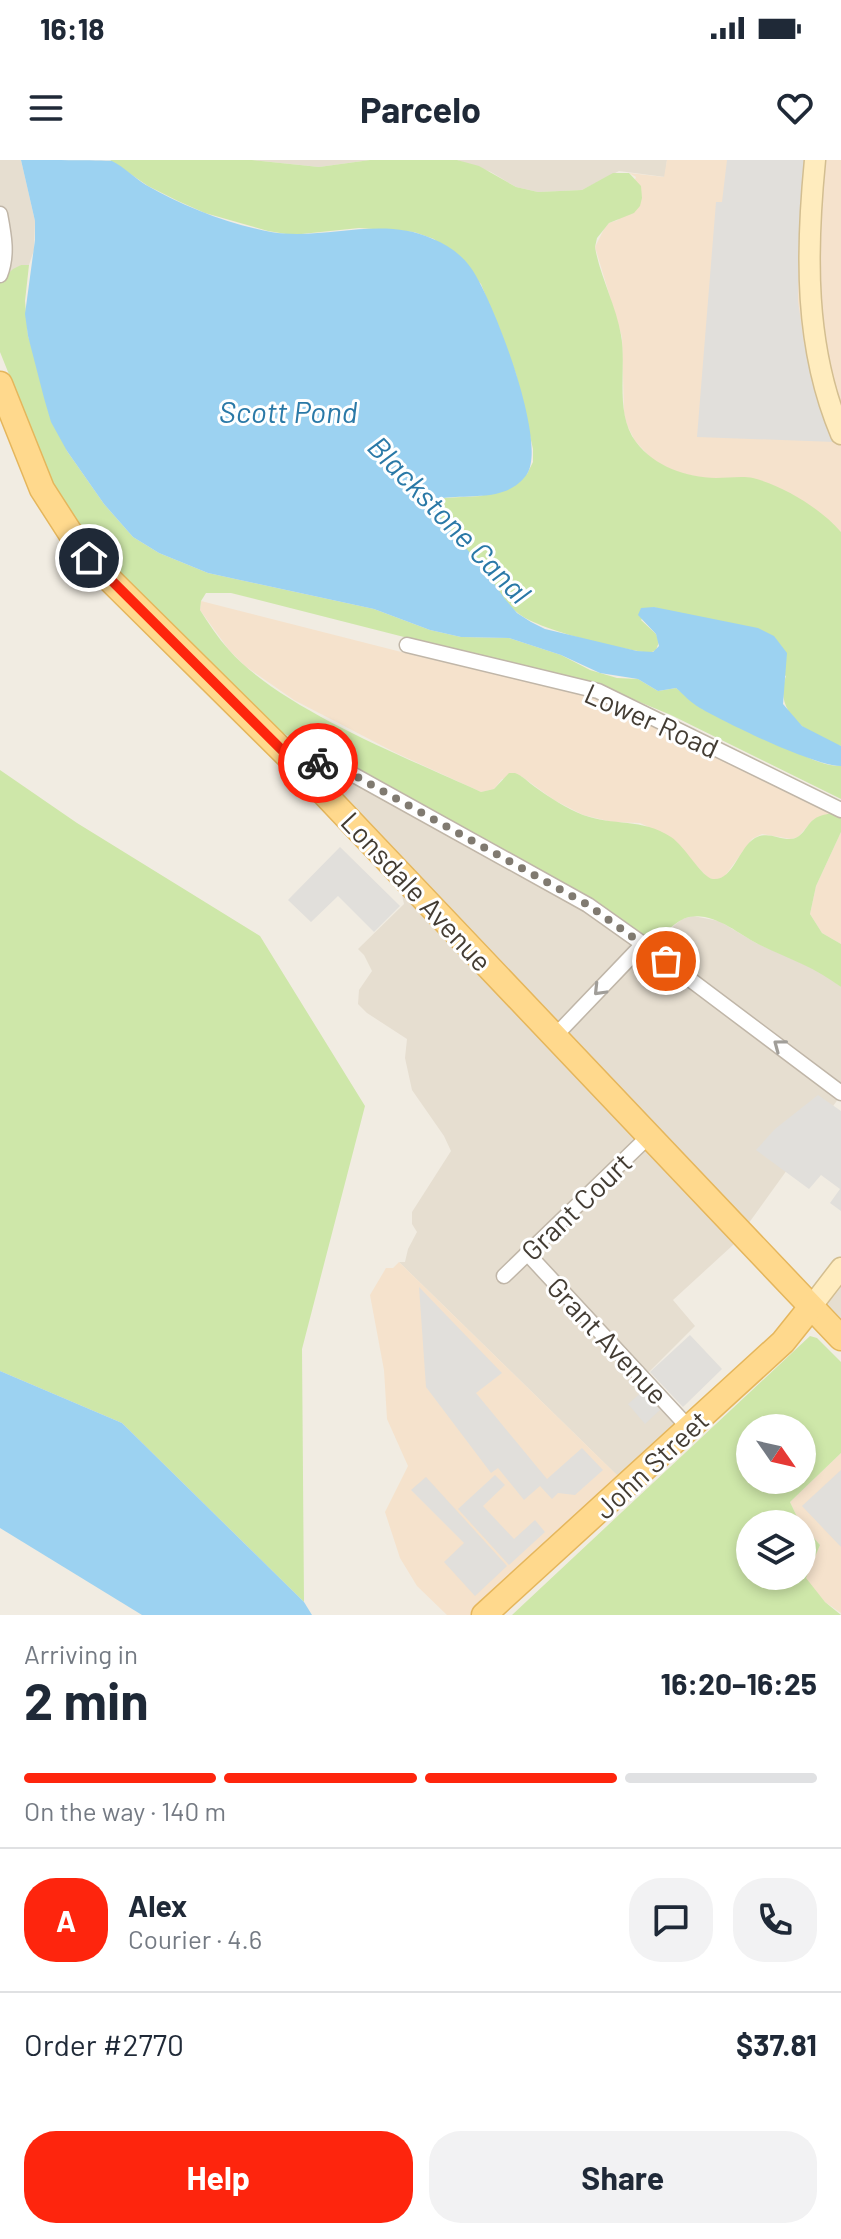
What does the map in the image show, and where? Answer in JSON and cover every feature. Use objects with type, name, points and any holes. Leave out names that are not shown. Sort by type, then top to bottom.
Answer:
[{"type":"main road","points":[[815,160],[809,304],[822,373],[841,434]]},
{"type":"main road","name":"Lonsdale Avenue","points":[[0,384],[40,486],[78,545],[299,767],[841,1338]]},
{"type":"main road","points":[[811,1307],[841,1268]]},
{"type":"main road","name":"John Street","points":[[484,1615],[783,1342],[811,1307]]},
{"type":"street","points":[[0,214],[5,263],[0,275]]},
{"type":"street","name":"Lower Road","points":[[407,645],[598,691],[841,810]]},
{"type":"street","points":[[299,767],[318,763],[343,769],[588,905],[841,1093]]},
{"type":"street","points":[[555,1036],[643,944]]},
{"type":"street","name":"Grant Court","points":[[504,1276],[649,1136]]},
{"type":"street","name":"Grant Avenue","points":[[527,1253],[689,1428]]},
{"type":"shaded area","points":[[0,160],[21,160],[35,221],[34,250],[29,265],[21,265],[0,281]]},
{"type":"shaded area","points":[[252,160],[370,160],[319,167]]},
{"type":"shaded area","points":[[457,160],[667,160],[665,177],[619,171],[582,190],[538,192],[516,187],[491,172]]},
{"type":"shaded area","points":[[667,160],[841,160],[841,532],[818,512],[788,493],[752,478],[704,478],[675,472],[652,459],[635,441],[627,425],[622,337],[595,247],[609,223],[618,220],[636,177],[629,173],[664,177]]},
{"type":"shaded area","points":[[727,160],[805,160],[798,301],[804,343],[835,442],[697,437],[716,202],[722,202]]},
{"type":"shaded area","points":[[201,601],[421,657],[584,694],[613,704],[835,813],[814,819],[798,837],[791,839],[762,834],[752,839],[725,876],[717,880],[708,878],[670,837],[640,823],[612,822],[583,815],[554,800],[521,776],[502,779],[494,789],[481,792],[396,753],[294,700],[245,666],[229,650],[200,610]]},
{"type":"shaded area","points":[[331,758],[598,905],[653,943],[682,919],[693,916],[719,921],[756,943],[822,972],[841,987],[841,1095],[733,1245],[673,1300],[695,1326],[642,1379],[684,1427],[625,1483],[399,1262],[405,1262],[417,1232],[412,1224],[412,1212],[451,1151],[412,1090],[405,1058],[407,1039],[358,1004],[359,990],[372,971],[358,949],[404,904],[399,882],[300,764],[337,765]]},
{"type":"shaded area","points":[[841,832],[841,944],[822,933],[810,914],[816,886]]},
{"type":"shaded area","points":[[340,847],[400,906],[374,932],[338,896],[311,922],[288,900]]},
{"type":"shaded area","points":[[818,1095],[841,1111],[841,1211],[830,1203],[840,1189],[821,1175],[809,1189],[756,1150],[775,1129]]},
{"type":"shaded area","points":[[399,1262],[625,1483],[479,1615],[447,1615],[417,1586],[400,1558],[385,1512],[408,1466],[387,1419],[384,1370],[370,1295],[386,1268],[393,1268]]},
{"type":"shaded area","points":[[841,1265],[841,1343],[814,1314]]},
{"type":"shaded area","points":[[419,1287],[502,1373],[476,1393],[547,1479],[582,1448],[603,1470],[575,1495],[558,1493],[552,1499],[540,1486],[524,1500],[498,1468],[491,1473],[426,1387]]},
{"type":"shaded area","points":[[690,1335],[722,1369],[683,1407],[650,1372]]},
{"type":"shaded area","points":[[643,1391],[660,1410],[645,1424],[628,1404]]},
{"type":"shaded area","points":[[841,1453],[841,1613],[815,1590],[816,1554],[820,1545],[816,1540],[816,1510],[794,1510],[790,1502],[798,1494],[816,1494],[816,1477]]},
{"type":"shaded area","points":[[841,1470],[841,1547],[816,1521],[816,1510],[806,1510],[802,1506]]},
{"type":"shaded area","points":[[495,1475],[505,1485],[483,1506],[514,1539],[535,1520],[545,1532],[509,1565],[458,1509]]},
{"type":"shaded area","points":[[426,1477],[507,1566],[475,1596],[444,1562],[464,1543],[411,1490]]},
{"type":"green space","points":[[110,160],[252,160],[319,167],[370,160],[457,160],[479,166],[516,187],[538,192],[582,190],[613,173],[629,173],[641,186],[640,206],[634,213],[609,223],[597,238],[595,247],[621,335],[623,404],[629,430],[644,451],[672,469],[705,477],[749,477],[765,482],[812,506],[841,532],[841,746],[806,729],[789,712],[783,689],[786,676],[684,615],[653,607],[641,620],[656,634],[659,642],[656,650],[650,653],[545,627],[519,614],[500,594],[473,556],[446,526],[437,506],[443,498],[481,496],[527,474],[533,462],[533,449],[516,374],[481,284],[434,239],[414,232],[359,228],[292,235],[268,231],[205,213],[178,201],[148,186]]},
{"type":"green space","points":[[21,265],[29,265],[25,301],[28,336],[67,451],[104,504],[133,537],[159,553],[208,573],[374,609],[430,630],[461,637],[509,638],[561,655],[590,670],[617,678],[638,679],[658,691],[676,688],[700,706],[739,727],[818,761],[841,766],[841,799],[671,715],[608,689],[231,593],[206,593],[201,601],[200,610],[229,650],[280,693],[313,712],[383,748],[481,792],[494,789],[509,773],[515,773],[552,799],[583,815],[660,831],[677,842],[713,879],[726,875],[744,848],[755,838],[768,835],[794,838],[816,818],[841,809],[841,832],[816,886],[810,914],[822,933],[841,944],[841,987],[811,968],[707,918],[684,919],[654,943],[598,905],[274,728],[105,560],[75,523],[55,489],[0,352],[0,281]]},
{"type":"green space","points":[[0,770],[77,823],[260,936],[365,1106],[302,1349],[304,1602],[122,1423],[0,1371]]},
{"type":"green space","points":[[810,1336],[817,1338],[841,1362],[841,1453],[816,1477],[816,1414],[736,1414],[736,1494],[798,1494],[790,1502],[794,1510],[736,1510],[736,1590],[816,1590],[841,1615],[512,1615]]},
{"type":"water","name":"Scott Pond","points":[[21,160],[112,161],[146,185],[176,200],[207,214],[255,229],[312,234],[393,229],[433,239],[454,251],[467,263],[481,284],[504,338],[524,403],[532,457],[527,474],[510,489],[488,495],[443,498],[437,506],[442,520],[517,613],[545,629],[653,652],[659,646],[656,634],[638,615],[641,608],[654,607],[758,628],[774,636],[787,653],[783,704],[802,726],[841,746],[841,766],[791,752],[749,733],[700,708],[676,688],[658,691],[638,679],[600,673],[561,655],[509,638],[461,637],[430,630],[374,609],[208,573],[159,553],[133,537],[104,504],[51,422],[25,314],[35,221]]},
{"type":"water","points":[[0,1371],[122,1423],[304,1602],[312,1615],[142,1615],[0,1528]]},
{"type":"way so far","points":[[318,763],[343,769],[588,905],[666,961]]},
{"type":"route","points":[[89,558],[299,767],[318,763]]},
{"type":"water label","name":"Blackstone Canal","points":[[450,519]]}]
